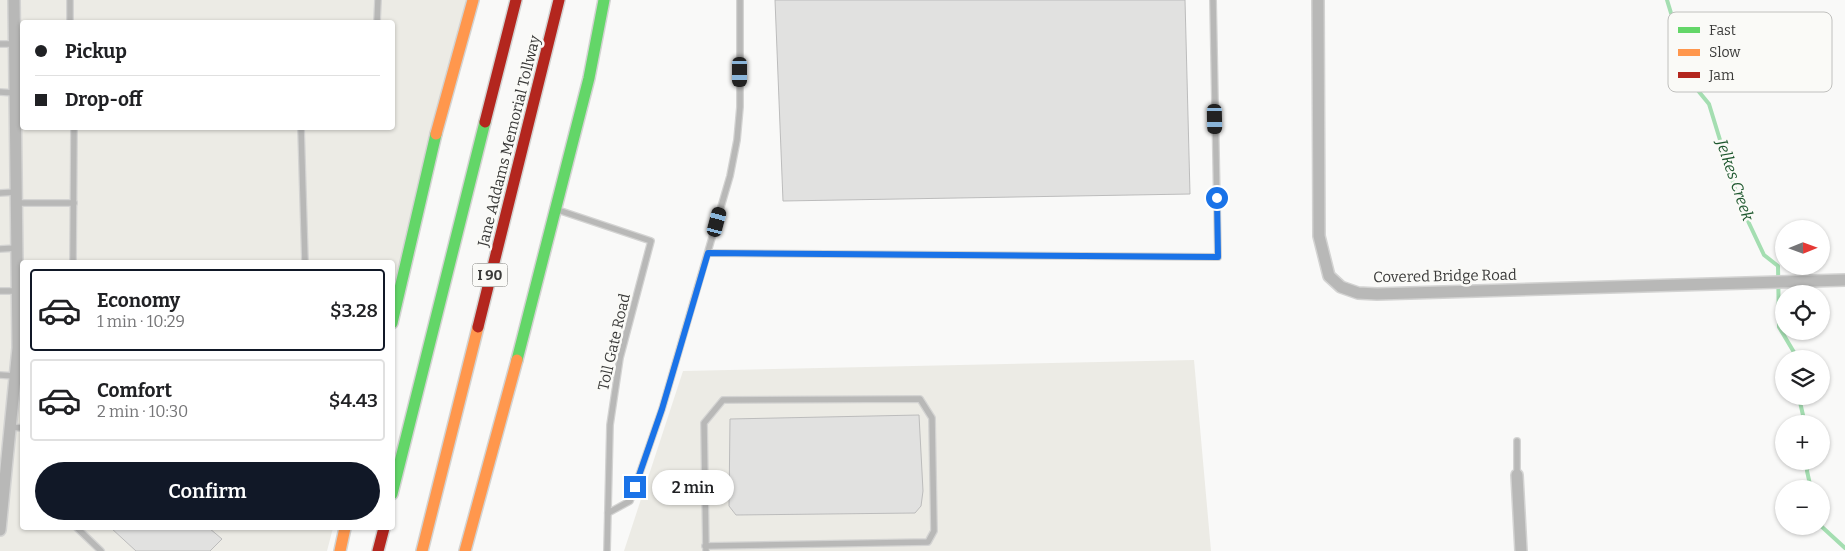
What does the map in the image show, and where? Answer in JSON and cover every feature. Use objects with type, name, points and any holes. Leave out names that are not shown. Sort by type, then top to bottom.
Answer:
[{"type":"highway","points":[[395,309],[438,127],[473,0]]},
{"type":"highway","name":"Jane Addams Memorial Tollway","points":[[395,482],[516,0]]},
{"type":"highway","name":"Jane Addams Memorial Tollway","points":[[422,551],[559,0]]},
{"type":"highway","points":[[465,551],[499,430],[590,78],[604,0]]},
{"type":"highway","points":[[340,551],[345,530]]},
{"type":"highway","points":[[378,551],[383,530]]},
{"type":"street","points":[[0,530],[20,321],[17,291],[18,88],[14,0]]},
{"type":"street","name":"Covered Bridge Road","points":[[1318,0],[1319,236],[1328,276],[1341,287],[1358,293],[1377,294],[1845,280]]},
{"type":"street","points":[[1517,476],[1521,551]]},
{"type":"lane","points":[[70,0],[70,20]]},
{"type":"lane","points":[[377,20],[378,0]]},
{"type":"lane","points":[[608,513],[630,501],[662,409],[730,176],[737,140],[740,107],[740,0]]},
{"type":"lane","points":[[708,253],[1218,257],[1213,0]]},
{"type":"lane","points":[[0,44],[15,44]]},
{"type":"lane","points":[[0,92],[18,88]]},
{"type":"lane","points":[[73,260],[74,130]]},
{"type":"lane","points":[[301,130],[305,260]]},
{"type":"lane","points":[[0,193],[16,198],[74,203]]},
{"type":"lane","name":"Toll Gate Road","points":[[556,209],[651,241],[620,358],[610,425],[607,551]]},
{"type":"lane","points":[[0,249],[17,248]]},
{"type":"lane","points":[[0,291],[17,291]]},
{"type":"lane","points":[[0,375],[15,376]]},
{"type":"lane","points":[[920,399],[932,418],[934,531],[928,542],[706,549],[704,422],[723,400],[920,399]]},
{"type":"lane","points":[[10,427],[20,428]]},
{"type":"lane","points":[[1517,441],[1517,476]]},
{"type":"lane","points":[[79,530],[101,551]]},
{"type":"shaded area","points":[[0,0],[467,0],[395,285],[395,260],[20,260],[20,530],[332,530],[327,551],[0,551]]},
{"type":"shaded area","points":[[1194,360],[1211,551],[624,551],[683,371]]},
{"type":"building","points":[[775,0],[1185,0],[1190,194],[783,201]]},
{"type":"building","points":[[919,415],[923,491],[921,506],[915,513],[736,515],[729,506],[730,419]]},
{"type":"building","points":[[113,530],[211,530],[222,539],[210,551],[136,551]]},
{"type":"waterway","name":"Jelkes Creek","points":[[1667,0],[1671,12]]},
{"type":"waterway","name":"Jelkes Creek","points":[[1699,92],[1709,104],[1739,202],[1764,255],[1778,266],[1779,327],[1793,350]]},
{"type":"waterway","name":"Jelkes Creek","points":[[1801,405],[1803,415]]},
{"type":"waterway","name":"Jelkes Creek","points":[[1807,470],[1809,480]]},
{"type":"waterway","name":"Jelkes Creek","points":[[1830,534],[1845,548]]},
{"type":"traffic: fast","points":[[517,360],[589,78],[604,0]]},
{"type":"traffic: fast","points":[[395,482],[485,122]]},
{"type":"traffic: fast","points":[[395,310],[436,134]]},
{"type":"traffic: slow","points":[[436,134],[473,0]]},
{"type":"traffic: slow","points":[[422,551],[478,327]]},
{"type":"traffic: slow","points":[[465,551],[517,360]]},
{"type":"traffic: slow","points":[[340,551],[345,530]]},
{"type":"traffic: jam","points":[[485,122],[516,0]]},
{"type":"traffic: jam","points":[[478,327],[559,0]]},
{"type":"traffic: jam","points":[[378,551],[383,530]]},
{"type":"route","points":[[635,487],[662,409],[708,253],[1218,257],[1217,198]]}]
